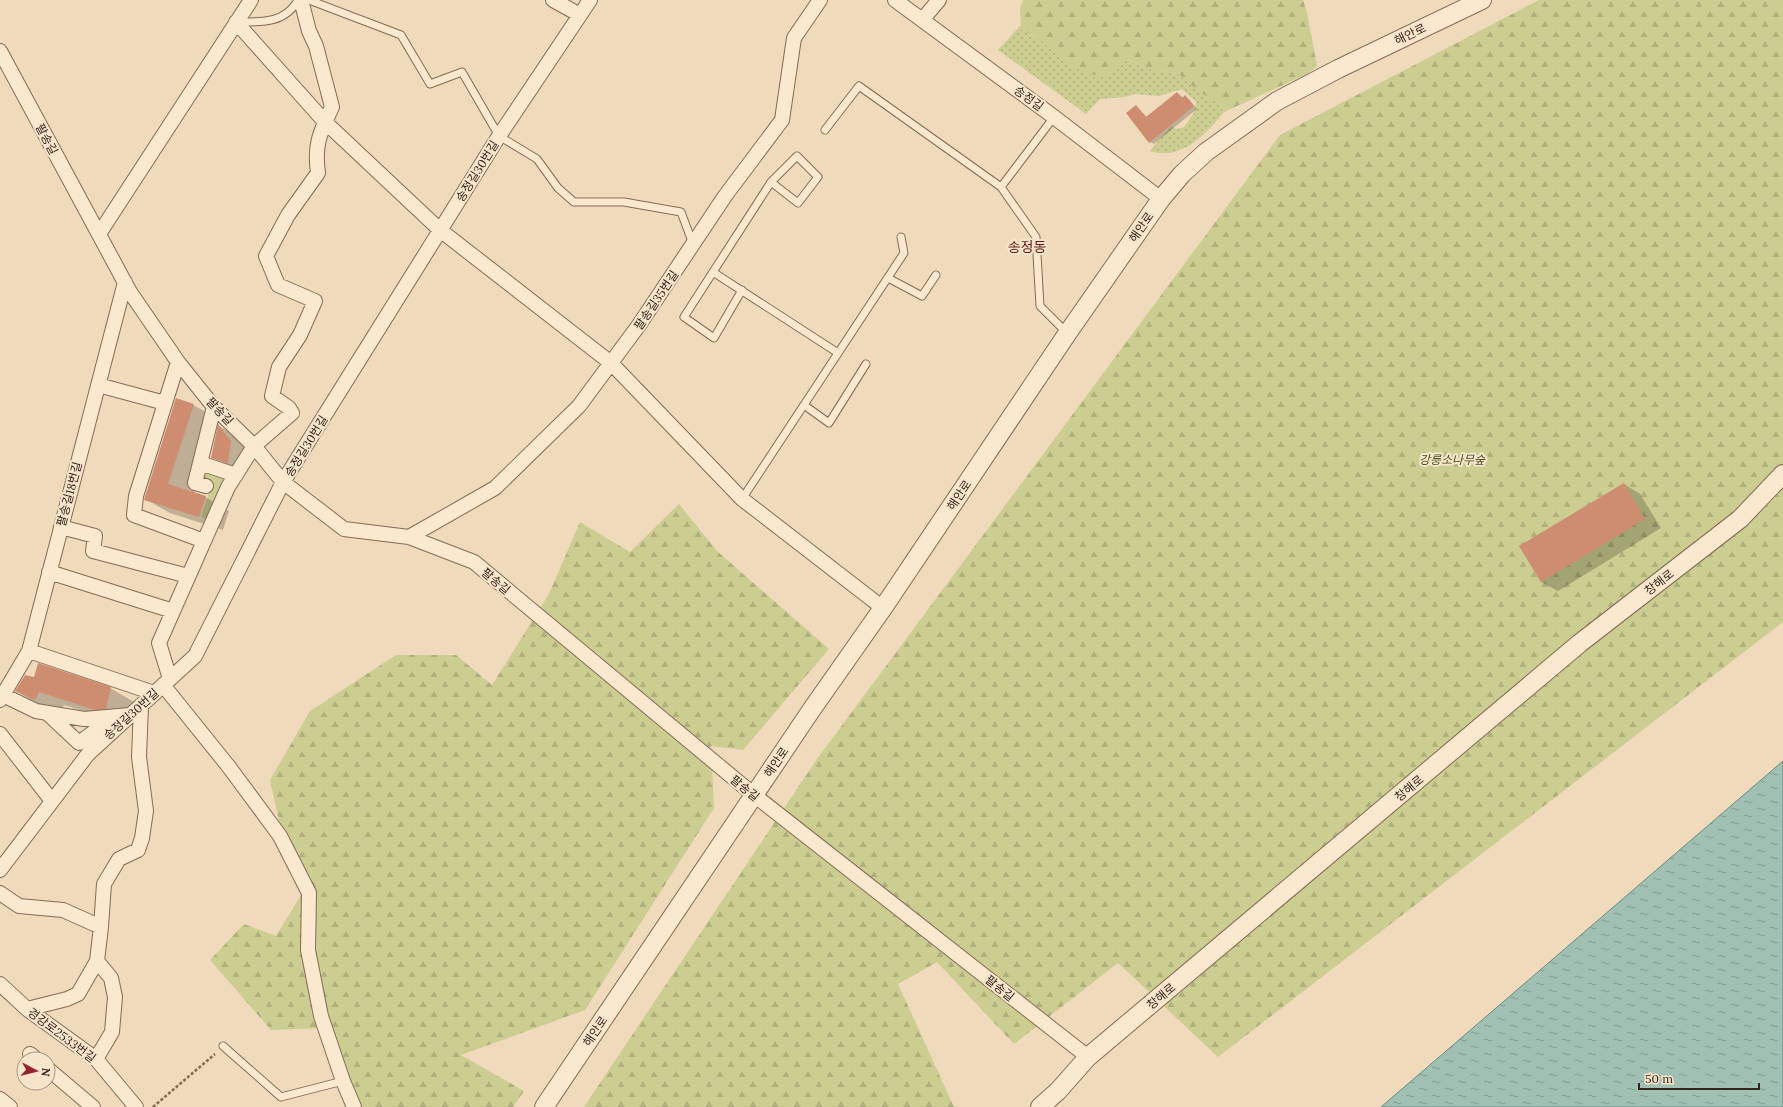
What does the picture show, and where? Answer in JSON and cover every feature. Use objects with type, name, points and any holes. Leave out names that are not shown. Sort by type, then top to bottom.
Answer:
[{"type":"street","points":[[99,234],[251,0]]},
{"type":"street","points":[[299,0],[316,46],[332,107],[320,131],[315,154],[318,173],[288,215],[266,256],[278,284],[315,301],[300,335],[279,367],[272,396],[289,408],[292,414],[254,446],[228,487],[158,644],[162,686],[228,767],[280,836],[309,893],[308,950],[320,1016],[342,1080],[354,1107]]},
{"type":"street","points":[[553,0],[580,15]]},
{"type":"street","name":"송정길30번길","points":[[0,870],[88,754],[195,656],[283,482],[499,136],[590,0]]},
{"type":"street","name":"팔송길35번길","points":[[409,537],[495,488],[579,406],[639,325],[725,196],[782,120],[794,38],[820,0]]},
{"type":"street","name":"송정길","points":[[895,0],[1054,117],[1161,199]]},
{"type":"street","points":[[922,20],[939,0]]},
{"type":"street","name":"해안로","points":[[544,1107],[1067,334],[1161,199],[1182,174],[1206,152],[1277,102],[1338,69],[1482,0]]},
{"type":"street","points":[[236,22],[325,122],[440,230],[611,363],[742,499],[882,608]]},
{"type":"street","name":"팔송길","points":[[0,51],[125,282],[178,362],[214,407],[254,446],[283,482],[344,529],[409,537],[474,562],[754,795],[1088,1057]]},
{"type":"street","name":"팔송길18번길","points":[[1,698],[29,651],[125,282]]},
{"type":"street","points":[[178,362],[136,496],[134,515],[204,541]]},
{"type":"street","points":[[98,385],[165,403]]},
{"type":"street","points":[[206,486],[195,483],[214,407]]},
{"type":"street","points":[[200,463],[236,475]]},
{"type":"street","name":"창해로","points":[[1040,1107],[1058,1091],[1088,1057],[1580,643],[1740,519],[1783,474]]},
{"type":"street","points":[[61,527],[96,536],[93,550],[188,576]]},
{"type":"street","points":[[49,572],[173,611]]},
{"type":"street","points":[[29,651],[162,686]]},
{"type":"street","points":[[1,698],[36,711],[84,719],[130,716]]},
{"type":"street","points":[[27,1009],[67,999],[78,994],[97,961],[104,884],[119,859],[138,850],[142,838],[146,811],[139,757],[141,705]]},
{"type":"street","points":[[47,712],[79,743],[113,717]]},
{"type":"street","points":[[0,734],[52,801]]},
{"type":"street","points":[[0,893],[19,906],[63,910],[101,927]]},
{"type":"street","points":[[96,1059],[112,1032],[115,997],[111,978],[97,961]]},
{"type":"street","name":"경강로2533번길","points":[[0,984],[27,1009],[96,1059],[136,1107]]},
{"type":"street","points":[[56,1076],[93,1107]]},
{"type":"street","points":[[0,1099],[10,1107]]},
{"type":"lane","points":[[236,22],[270,22],[293,9],[299,0]]},
{"type":"lane","points":[[309,0],[401,35],[430,84],[462,72],[499,136],[537,159],[558,188],[574,202],[624,202],[681,212],[693,244]]},
{"type":"lane","points":[[825,130],[859,86],[1001,187],[1036,237],[1040,306],[1067,334]]},
{"type":"lane","points":[[1001,187],[1054,117]]},
{"type":"lane","points":[[742,290],[714,338],[684,317],[771,182],[797,156],[818,177],[798,203],[771,182]]},
{"type":"lane","points":[[742,499],[904,253],[901,238]]},
{"type":"lane","points":[[713,272],[838,353]]},
{"type":"lane","points":[[888,278],[922,296],[936,275]]},
{"type":"lane","points":[[804,405],[829,423],[866,364]]},
{"type":"lane","points":[[223,1046],[281,1097],[342,1080]]},
{"type":"path","points":[[153,1107],[223,1046]]},
{"type":"green space","points":[[1023,0],[1303,0],[1307,13],[1317,66],[1307,74],[1224,112],[1220,105],[1200,92],[1179,74],[1156,70],[1127,60],[1109,76],[1087,74],[1063,61],[1040,39],[1021,29],[1020,8]]},
{"type":"green space","name":"강릉소나무숲","points":[[1539,0],[1783,0],[1783,622],[1218,1057],[1118,963],[1014,1044],[937,962],[898,984],[954,1107],[584,1107],[817,759],[1280,135]]},
{"type":"green space","points":[[1021,25],[1021,29],[1040,39],[1063,61],[1109,76],[1127,60],[1156,70],[1179,74],[1199,91],[1220,105],[1224,112],[1201,137],[1183,149],[1162,153],[1150,151],[1171,126],[1176,129],[1184,127],[1194,113],[1196,102],[1182,89],[1159,96],[1134,94],[1125,97],[1100,99],[1086,114],[998,50]]},
{"type":"green space","points":[[204,468],[226,476],[211,520],[201,517],[211,486],[200,482]]},
{"type":"green space","points":[[679,504],[717,551],[829,649],[743,750],[711,746],[714,808],[585,1010],[461,1055],[524,1091],[513,1107],[353,1107],[325,1028],[271,1030],[210,960],[244,924],[276,936],[303,892],[285,847],[270,780],[310,711],[396,655],[456,655],[492,685],[549,594],[580,522],[630,552]]},
{"type":"water","points":[[1783,761],[1783,1107],[1381,1107]]},
{"type":"building","points":[[1177,92],[1182,98],[1185,95],[1194,106],[1149,143],[1126,113],[1136,105],[1146,117]]},
{"type":"building","points":[[176,398],[194,404],[168,484],[206,496],[199,517],[144,500]]},
{"type":"building","points":[[218,424],[231,441],[228,463],[211,458]]},
{"type":"building","points":[[1624,483],[1645,519],[1541,582],[1519,546]]},
{"type":"building","points":[[38,663],[111,687],[106,709],[95,710],[39,692],[35,700],[15,691],[25,675],[34,677]]},
{"type":"district","name":"송정동","points":[[1027,247]]}]
